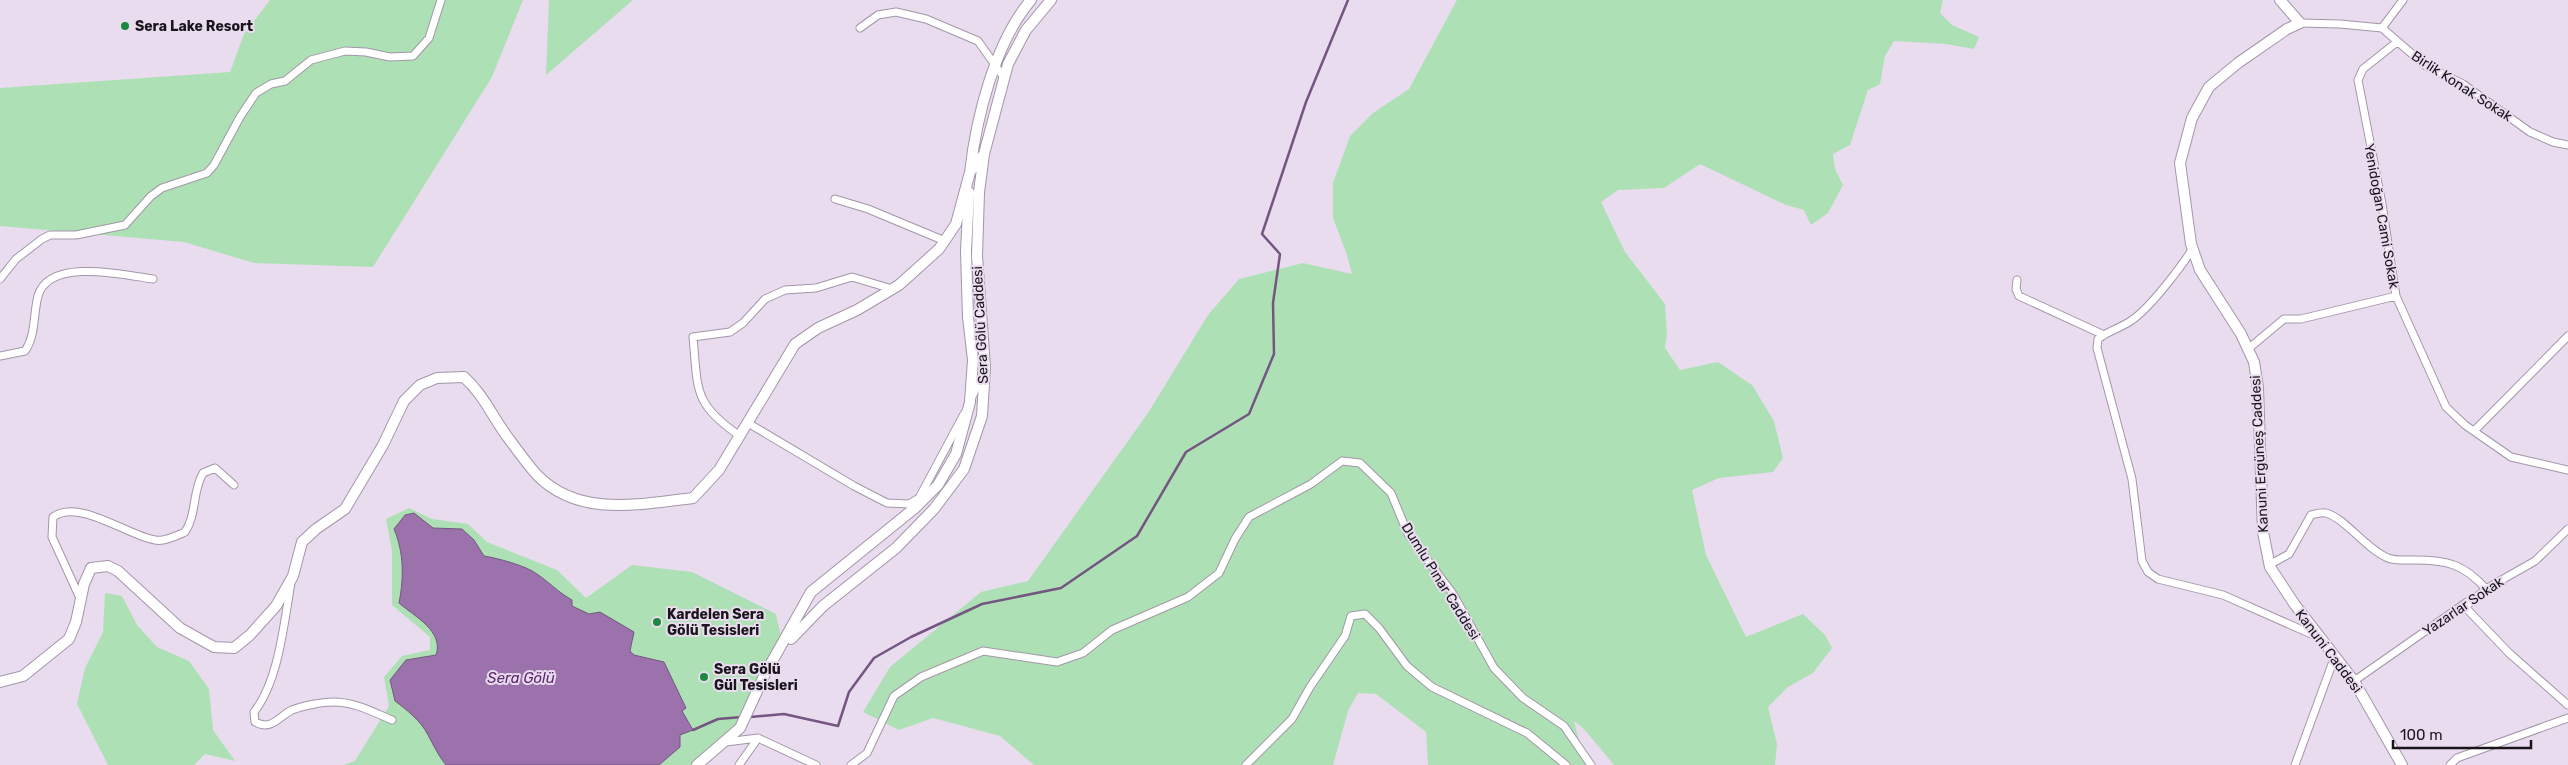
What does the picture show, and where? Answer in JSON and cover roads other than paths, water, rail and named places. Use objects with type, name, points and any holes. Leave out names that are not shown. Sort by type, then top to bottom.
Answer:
[{"type":"street","points":[[0,280],[16,259],[42,239],[50,235],[76,235],[125,225],[151,196],[162,188],[207,173],[214,165],[240,117],[256,93],[271,84],[285,81],[311,60],[345,51],[366,52],[390,57],[413,56],[429,38],[441,0]]},
{"type":"street","name":"Sera Gölü Caddesi","points":[[697,765],[740,728],[765,674],[783,646],[811,592],[916,507],[938,485],[956,454],[970,402],[973,360],[966,251],[970,172],[974,142],[996,66],[1018,15],[1031,0]]},
{"type":"street","name":"Sera Gölü Caddesi","points":[[783,646],[823,606],[896,548],[934,509],[964,469],[982,416],[985,367],[977,256],[979,192],[984,154],[1008,64],[1026,30],[1051,0]]},
{"type":"street","points":[[2280,0],[2300,24],[2340,24],[2382,28],[2402,0]]},
{"type":"street","points":[[860,28],[878,15],[896,12],[926,19],[978,41],[1005,79]]},
{"type":"street","name":"Kanuni Ergüneş Caddesi","points":[[2269,565],[2262,532],[2258,388],[2254,362],[2241,334],[2200,270],[2193,248],[2180,163],[2192,118],[2209,86],[2287,29],[2300,24]]},
{"type":"street","name":"Birlik Konak Sokak","points":[[2382,28],[2426,66],[2463,84],[2530,132],[2553,142],[2568,145]]},
{"type":"street","name":"Yenidoğan Cami Sokak","points":[[2397,42],[2363,69],[2358,80],[2382,204],[2396,296],[2446,407],[2474,431],[2511,457],[2568,470]]},
{"type":"street","points":[[392,720],[360,706],[333,702],[292,710],[272,725],[262,726],[255,722],[254,712],[264,700],[271,678],[292,576],[302,542],[316,529],[345,509],[383,444],[404,401],[420,385],[438,378],[464,377],[489,406],[508,437],[538,476],[567,497],[597,505],[693,498],[719,470],[795,344],[818,328],[857,310],[892,289],[939,249],[956,224],[970,172],[984,154]]},
{"type":"street","points":[[835,199],[868,209],[945,241]]},
{"type":"street","points":[[2193,248],[2181,268],[2134,319],[2098,339],[2097,348],[2132,479],[2142,561],[2148,572],[2158,580],[2223,595],[2320,638]]},
{"type":"street","points":[[0,356],[24,351],[31,341],[40,290],[52,279],[86,270],[154,279]]},
{"type":"street","points":[[740,436],[718,421],[703,403],[697,381],[693,337],[730,332],[742,323],[765,299],[785,290],[816,288],[852,277],[892,289]]},
{"type":"street","points":[[2017,280],[2016,289],[2018,296],[2104,335]]},
{"type":"street","points":[[2248,349],[2284,319],[2302,319],[2396,296]]},
{"type":"street","points":[[2474,431],[2568,336]]},
{"type":"street","points":[[748,423],[854,486],[887,503],[909,504],[919,498],[970,402],[985,367]]},
{"type":"street","name":"Dumlu Pınar Caddesi","points":[[851,765],[867,753],[894,696],[921,677],[983,651],[1057,662],[1083,653],[1112,630],[1188,598],[1219,573],[1235,539],[1249,517],[1311,484],[1342,461],[1360,463],[1391,493],[1408,534],[1453,594],[1494,668],[1523,698],[1564,726],[1591,765]]},
{"type":"street","points":[[81,599],[52,537],[53,517],[57,514],[71,512],[89,515],[156,540],[185,532],[191,523],[195,491],[202,473],[215,468],[234,485]]},
{"type":"street","points":[[2269,565],[2289,554],[2311,515],[2324,513],[2335,517],[2365,544],[2390,559],[2434,560],[2456,564],[2475,576],[2486,589],[2465,607],[2509,653],[2568,705]]},
{"type":"street","name":"Yazarlar Sokak","points":[[2354,681],[2486,589],[2535,560],[2568,529]]},
{"type":"street","name":"Kanuni Caddesi","points":[[2269,565],[2295,605],[2354,681],[2402,765]]},
{"type":"street","points":[[0,682],[22,676],[69,639],[76,622],[84,584],[91,568],[108,566],[118,571],[180,628],[214,646],[234,648],[250,635],[276,606],[292,576]]},
{"type":"street","points":[[1246,765],[1292,719],[1310,686],[1345,636],[1351,616],[1365,614],[1379,628],[1407,666],[1432,686],[1528,733],[1566,765]]},
{"type":"street","points":[[2295,765],[2335,656]]},
{"type":"street","points":[[2450,765],[2457,758],[2568,718]]},
{"type":"street","points":[[726,742],[758,738],[816,765]]},
{"type":"street","points":[[739,765],[758,738]]},
{"type":"water","name":"Sera Gölü","points":[[414,513],[433,528],[462,529],[474,540],[484,556],[512,563],[532,571],[572,600],[572,606],[589,614],[600,612],[634,632],[630,651],[634,655],[664,662],[686,708],[682,711],[693,730],[680,735],[680,747],[659,765],[446,765],[422,725],[395,701],[390,680],[406,660],[436,655],[436,639],[432,632],[420,619],[399,603],[402,565],[400,547],[394,529],[405,515]]},
{"type":"waterway","points":[[750,717],[784,714],[838,726],[849,692],[874,658],[911,637],[982,604],[1061,588],[1137,536],[1186,452],[1249,414],[1274,354],[1273,303],[1280,254],[1262,234],[1306,102],[1348,0]]},
{"type":"waterway","points":[[693,730],[718,719],[742,717]]},
{"type":"place","name":"Sera Lake Resort","points":[[125,26]]},
{"type":"place","name":"Kardelen Sera Gölü Tesisleri","points":[[657,622]]},
{"type":"place","name":"Sera Gölü Gül Tesisleri","points":[[704,677]]}]
